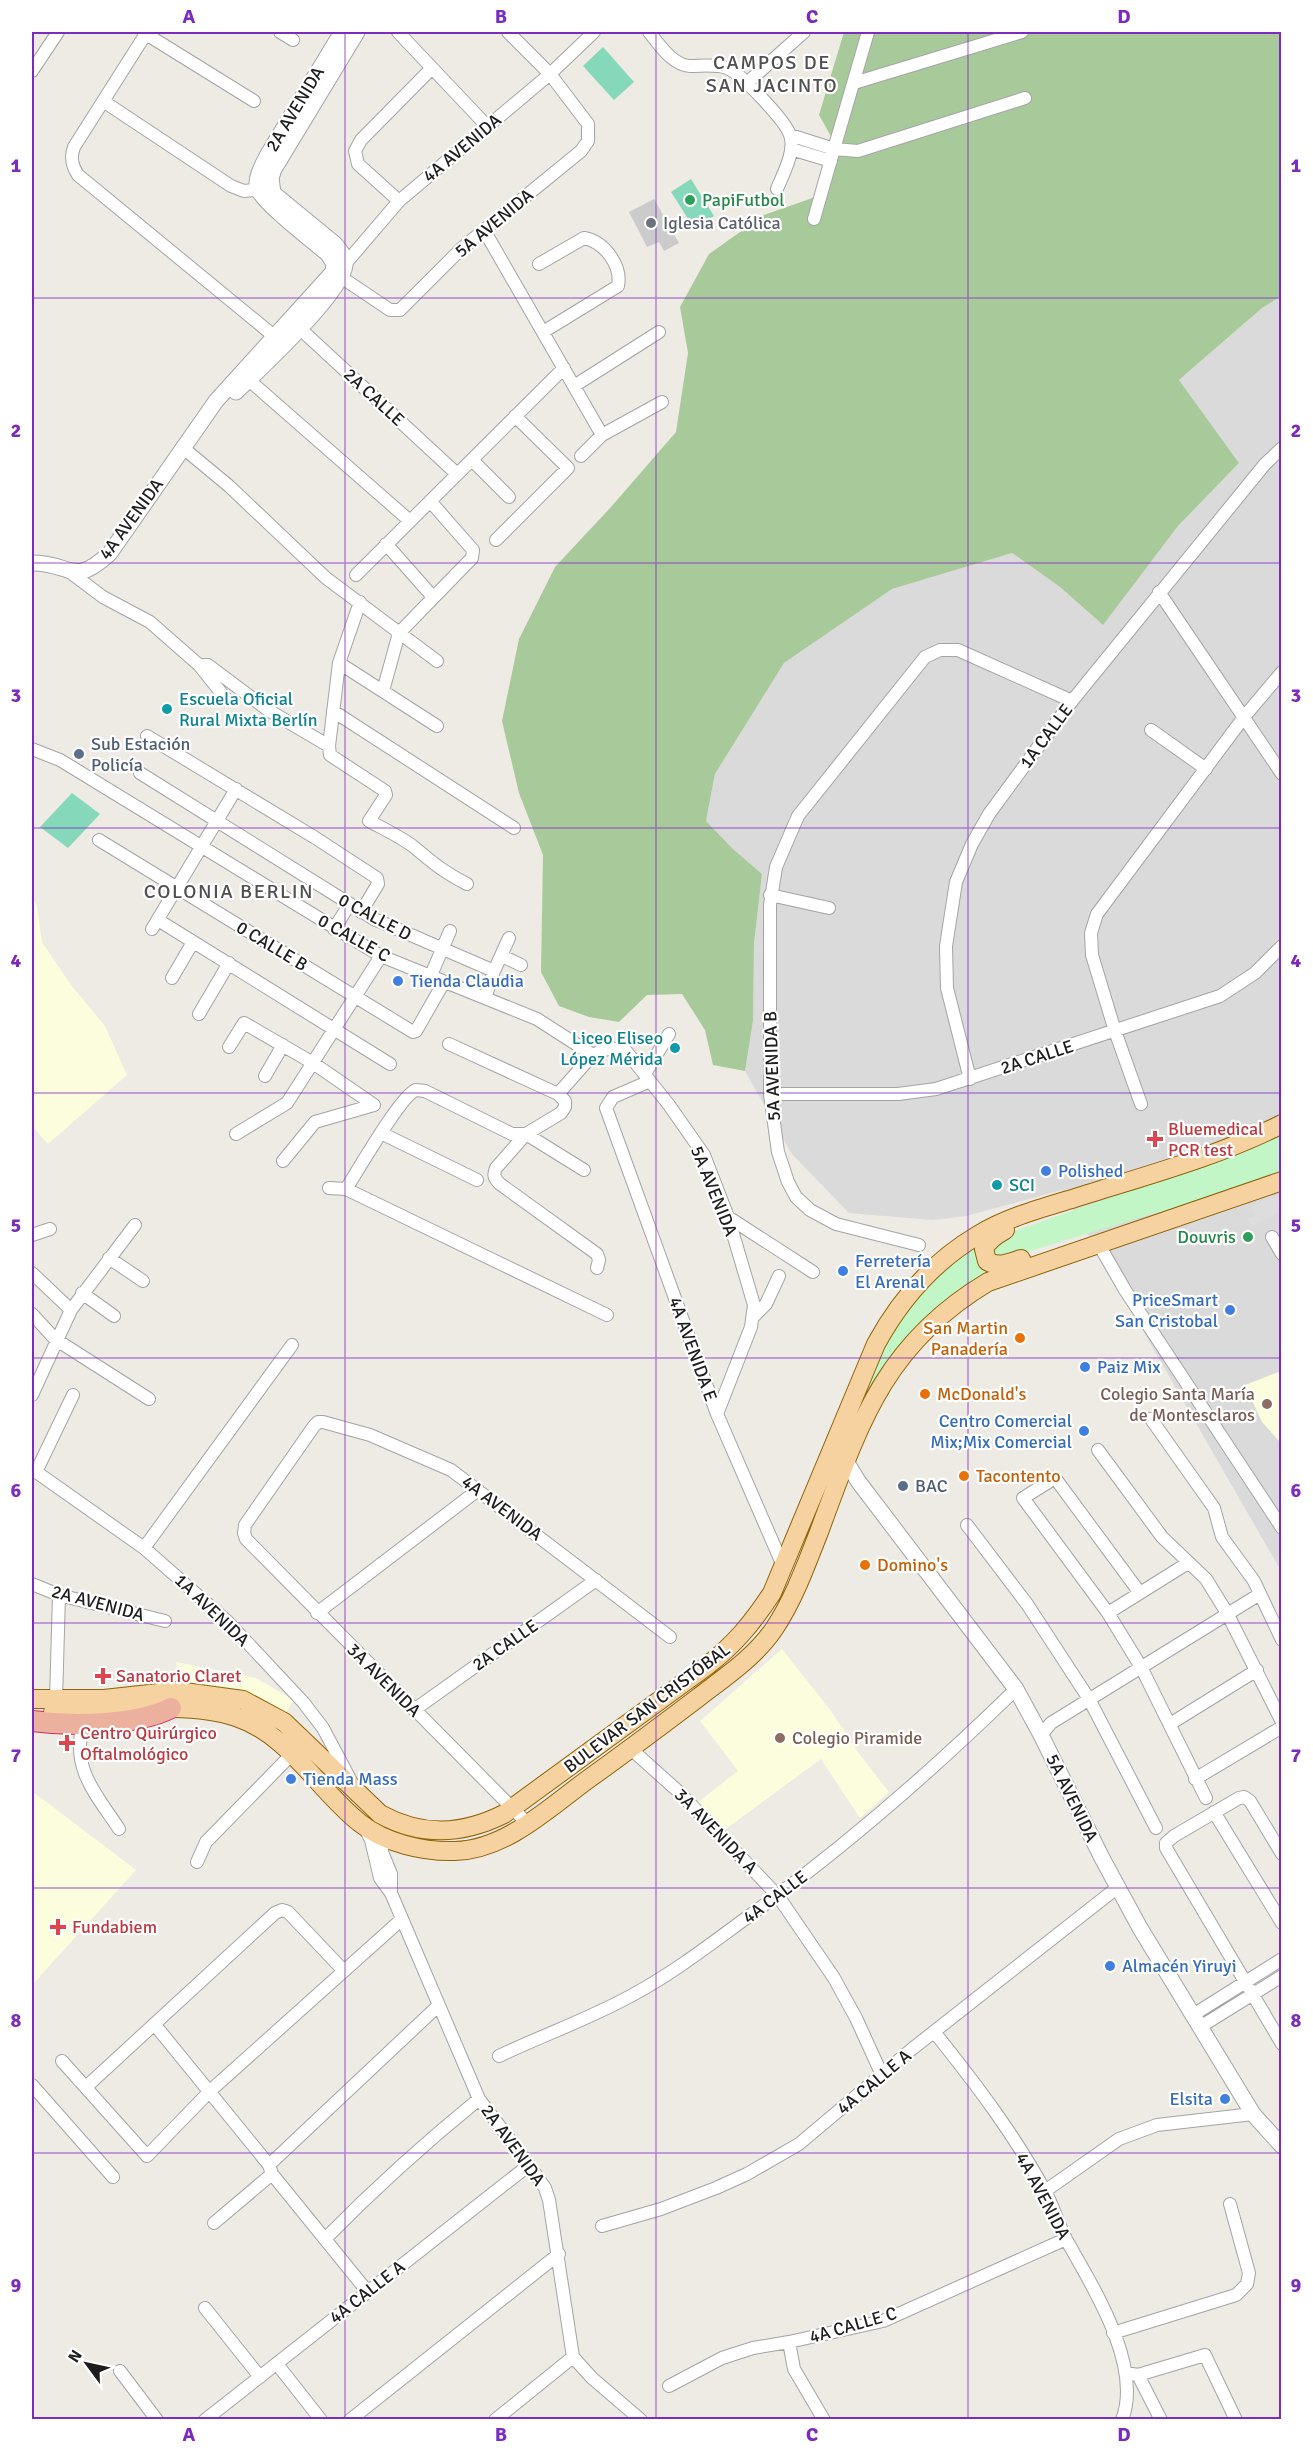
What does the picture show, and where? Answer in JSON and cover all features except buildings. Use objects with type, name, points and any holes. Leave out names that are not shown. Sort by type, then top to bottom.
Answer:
[{"type":"highway","points":[[32,1721],[83,1724],[155,1716],[171,1708]]},
{"type":"main road","name":"BULEVAR SAN CRISTÓBAL","points":[[32,1699],[104,1699],[177,1690],[243,1700],[284,1722],[380,1814],[403,1825],[422,1830],[440,1831],[484,1824],[513,1807],[733,1646],[752,1624],[772,1593],[876,1344],[895,1310],[939,1263],[979,1234],[1014,1217],[1226,1148],[1281,1124]]},
{"type":"main road","points":[[1161,1170],[1120,1190],[1003,1231],[986,1244],[984,1255],[991,1264],[1004,1264],[1156,1217],[1201,1210]]},
{"type":"main road","name":"BULEVAR SAN CRISTÓBAL","points":[[32,1709],[52,1712],[92,1712],[171,1708],[202,1710],[236,1717],[274,1738],[363,1826],[383,1837],[434,1851],[459,1851],[484,1845],[527,1823],[631,1749],[745,1661],[772,1632],[800,1579],[871,1402],[885,1378],[917,1337],[948,1308],[988,1282],[1281,1181]]},
{"type":"main road","points":[[846,1461],[840,1449],[859,1403],[862,1375]]},
{"type":"street","points":[[32,71],[58,32]]},
{"type":"street","points":[[280,32],[293,40]]},
{"type":"street","name":"2A AVENIDA","points":[[264,189],[259,173],[267,156],[342,32]]},
{"type":"street","name":"2A AVENIDA","points":[[264,189],[357,32]]},
{"type":"street","points":[[398,32],[487,126]]},
{"type":"street","points":[[508,32],[550,74]]},
{"type":"street","name":"4A AVENIDA","points":[[71,573],[81,573],[94,568],[110,553],[216,401],[245,376],[296,324],[337,270],[399,201],[550,74],[594,32]]},
{"type":"street","points":[[649,32],[673,59],[687,66],[726,67],[735,72],[748,82],[790,135],[832,155]]},
{"type":"street","points":[[748,82],[804,32]]},
{"type":"street","points":[[814,219],[868,32]]},
{"type":"street","points":[[854,83],[1022,32]]},
{"type":"street","points":[[254,101],[147,33],[74,147],[72,162],[78,175],[274,336]]},
{"type":"street","points":[[399,201],[358,164],[355,151],[361,140],[432,68]]},
{"type":"street","name":"5A AVENIDA","points":[[337,270],[390,310],[396,311],[484,230],[581,151],[588,141],[588,124],[550,74]]},
{"type":"street","points":[[790,148],[832,155],[858,151],[1025,98]]},
{"type":"street","points":[[103,101],[231,186],[244,191],[264,189],[273,193],[335,244],[343,254],[337,270]]},
{"type":"street","points":[[777,189],[787,165],[790,135]]},
{"type":"street","points":[[484,230],[602,435]]},
{"type":"street","points":[[539,264],[585,238],[592,239],[610,257],[617,267],[619,277],[618,286],[543,332]]},
{"type":"street","name":"4A AVENIDA","points":[[245,376],[274,336],[296,324]]},
{"type":"street","name":"2A CALLE","points":[[296,324],[457,474]]},
{"type":"street","points":[[574,386],[659,332]]},
{"type":"street","points":[[356,575],[564,368]]},
{"type":"street","points":[[245,376],[410,521]]},
{"type":"street","points":[[580,456],[602,435],[662,402]]},
{"type":"street","points":[[496,540],[567,469],[515,416]]},
{"type":"street","points":[[182,447],[229,486],[326,578],[437,661]]},
{"type":"street","name":"1A CALLE","points":[[970,1079],[947,988],[946,946],[956,882],[972,844],[989,814],[1072,701],[1159,592],[1265,464],[1281,448]]},
{"type":"street","points":[[472,460],[509,497]]},
{"type":"street","points":[[383,691],[399,633],[474,554],[430,501]]},
{"type":"street","points":[[387,544],[432,597]]},
{"type":"street","points":[[32,564],[46,563],[71,573],[103,597],[150,622],[199,665],[227,700]]},
{"type":"street","points":[[1159,592],[1281,774]]},
{"type":"street","points":[[330,750],[339,663],[360,602]]},
{"type":"street","name":"5A AVENIDA B","points":[[919,1245],[836,1224],[810,1210],[796,1197],[788,1182],[777,1152],[770,1094],[770,900],[776,867],[798,816],[925,657],[940,650],[958,650],[1072,701]]},
{"type":"street","points":[[339,663],[437,726]]},
{"type":"street","points":[[199,665],[208,665],[268,710],[330,750],[385,792],[386,795],[369,821],[413,847],[427,861],[467,884]]},
{"type":"street","points":[[1141,1104],[1115,1031],[1092,955],[1091,933],[1097,914],[1244,717],[1281,672]]},
{"type":"street","points":[[333,711],[514,828]]},
{"type":"street","points":[[1151,730],[1206,769]]},
{"type":"street","points":[[147,736],[377,878],[378,884],[360,912]]},
{"type":"street","name":"0 CALLE C","points":[[32,749],[60,760],[381,956],[537,1019],[593,1055]]},
{"type":"street","name":"0 CALLE D","points":[[140,773],[360,912],[390,928],[494,971]]},
{"type":"street","points":[[236,789],[155,925],[193,942],[229,963],[390,1064]]},
{"type":"street","name":"0 CALLE B","points":[[99,840],[414,1032],[444,982]]},
{"type":"street","points":[[770,900],[829,908]]},
{"type":"street","points":[[334,929],[349,904]]},
{"type":"street","points":[[430,975],[450,931]]},
{"type":"street","points":[[485,998],[494,971],[510,938]]},
{"type":"street","points":[[172,978],[193,942]]},
{"type":"street","name":"2A CALLE","points":[[770,1094],[898,1094],[936,1089],[1220,996],[1255,973],[1281,946]]},
{"type":"street","points":[[236,1134],[287,1103],[381,956]]},
{"type":"street","points":[[502,956],[521,964]]},
{"type":"street","points":[[199,1014],[229,963]]},
{"type":"street","points":[[229,1047],[244,1023],[313,1063],[374,1105],[315,1122],[284,1161]]},
{"type":"street","points":[[647,1078],[669,1034]]},
{"type":"street","points":[[449,1044],[558,1094],[565,1101],[565,1107],[561,1113],[526,1134],[493,1173],[500,1184],[597,1254],[599,1260],[597,1268]]},
{"type":"street","points":[[265,1076],[282,1045]]},
{"type":"street","name":"5A AVENIDA","points":[[593,1055],[607,1049],[617,1048],[626,1051],[683,1123],[704,1155],[728,1217],[754,1305],[754,1316]]},
{"type":"street","points":[[558,1094],[593,1055]]},
{"type":"street","name":"4A AVENIDA E","points":[[647,1078],[613,1097],[606,1108],[717,1414],[783,1567]]},
{"type":"street","points":[[346,1189],[381,1133],[409,1096],[417,1090],[425,1091],[512,1134],[526,1134],[584,1170]]},
{"type":"street","points":[[381,1133],[477,1180]]},
{"type":"street","points":[[329,1188],[346,1189],[607,1315]]},
{"type":"street","points":[[728,1217],[813,1272]]},
{"type":"street","points":[[32,1395],[55,1339],[71,1310],[135,1225]]},
{"type":"street","points":[[32,1234],[50,1229]]},
{"type":"street","points":[[1272,1237],[1281,1254]]},
{"type":"street","points":[[1098,1243],[1125,1290],[1281,1524]]},
{"type":"street","points":[[109,1258],[143,1281]]},
{"type":"street","points":[[32,1273],[71,1310]]},
{"type":"street","points":[[717,1414],[754,1316],[766,1304],[779,1276]]},
{"type":"street","points":[[82,1293],[114,1316]]},
{"type":"street","points":[[32,1314],[55,1339],[149,1399]]},
{"type":"street","points":[[144,1548],[292,1345]]},
{"type":"street","points":[[34,1471],[73,1395]]},
{"type":"street","points":[[1151,1419],[1214,1508],[1222,1537],[1254,1581],[1281,1640]]},
{"type":"street","name":"4A AVENIDA","points":[[244,1533],[244,1525],[314,1426],[318,1422],[323,1422],[370,1435],[451,1470],[670,1637]]},
{"type":"street","points":[[1098,1450],[1162,1537],[1206,1579],[1227,1612],[1281,1722]]},
{"type":"street","name":"5A AVENIDA","points":[[846,1461],[858,1481],[1016,1689],[1118,1887],[1253,2114],[1281,2146]]},
{"type":"street","name":"1A AVENIDA","points":[[34,1471],[144,1548],[228,1622],[303,1702],[323,1728],[351,1778],[352,1789]]},
{"type":"street","points":[[1140,1593],[1055,1478],[1023,1498],[1108,1612],[1141,1667],[1206,1798]]},
{"type":"street","points":[[317,1613],[478,1490]]},
{"type":"street","points":[[967,1525],[1027,1604],[1089,1699],[1156,1828]]},
{"type":"street","name":"3A AVENIDA","points":[[244,1533],[246,1539],[317,1613],[527,1823]]},
{"type":"street","points":[[1108,1612],[1188,1563]]},
{"type":"street","points":[[783,1567],[800,1579]]},
{"type":"street","name":"2A CALLE","points":[[414,1710],[596,1580]]},
{"type":"street","name":"2A AVENIDA","points":[[32,1584],[59,1595],[165,1621]]},
{"type":"street","points":[[1041,1735],[1051,1723],[1227,1612],[1260,1594]]},
{"type":"street","points":[[56,1700],[59,1595]]},
{"type":"street","points":[[1170,1724],[1257,1670]]},
{"type":"street","name":"4A CALLE","points":[[499,2056],[635,1994],[710,1946],[778,1896],[893,1804],[1016,1689]]},
{"type":"street","points":[[83,1724],[79,1758],[87,1781],[119,1829]]},
{"type":"street","points":[[1195,1779],[1281,1727]]},
{"type":"street","name":"3A AVENIDA A","points":[[631,1749],[680,1794],[778,1896],[834,1978],[856,2018],[882,2075]]},
{"type":"street","points":[[197,1862],[206,1842],[292,1754]]},
{"type":"street","points":[[1281,1854],[1250,1801],[1244,1797],[1174,1836],[1166,1843],[1166,1848],[1281,2044]]},
{"type":"street","points":[[1215,1812],[1281,1923]]},
{"type":"street","name":"2A AVENIDA","points":[[363,1826],[371,1840],[380,1878],[391,1893],[479,2099],[545,2188],[559,2254],[573,2357]]},
{"type":"street","name":"2A AVENIDA","points":[[383,1837],[382,1852],[391,1874],[391,1893]]},
{"type":"street","name":"4A CALLE A","points":[[602,2226],[661,2209],[747,2174],[799,2144],[1118,1887]]},
{"type":"street","points":[[86,2087],[274,1913],[282,1910],[288,1912],[344,1971]]},
{"type":"street","points":[[62,2061],[147,2156],[210,2091],[402,1919]]},
{"type":"street","points":[[1197,2021],[1244,1983],[1281,1959]]},
{"type":"street","points":[[1197,2021],[1251,1995],[1281,1976]]},
{"type":"street","points":[[214,2223],[439,2005]]},
{"type":"street","points":[[155,2025],[210,2091],[367,2291]]},
{"type":"street","name":"4A AVENIDA","points":[[935,2033],[984,2095],[1045,2191],[1132,2374]]},
{"type":"street","points":[[32,2085],[113,2177]]},
{"type":"street","points":[[326,2239],[395,2170],[479,2099]]},
{"type":"street","points":[[1045,2191],[1119,2139],[1148,2129],[1188,2120],[1253,2114]]},
{"type":"street","name":"4A CALLE A","points":[[205,2420],[529,2165]]},
{"type":"street","points":[[1113,2332],[1236,2295],[1246,2284],[1249,2273],[1230,2204]]},
{"type":"street","name":"4A CALLE C","points":[[669,2386],[722,2358],[753,2348],[789,2343],[883,2321],[1066,2239]]},
{"type":"street","points":[[350,2420],[559,2254]]},
{"type":"street","points":[[205,2308],[260,2377]]},
{"type":"street","points":[[789,2343],[795,2369],[824,2420]]},
{"type":"street","points":[[1132,2374],[1205,2355],[1236,2420]]},
{"type":"street","points":[[495,2420],[573,2357],[592,2378],[641,2420]]},
{"type":"street","points":[[277,2364],[321,2420]]},
{"type":"street","points":[[120,2371],[157,2420]]},
{"type":"street","points":[[1122,2420],[1132,2374]]},
{"type":"street","points":[[1132,2374],[1161,2420]]},
{"type":"shaded area","name":"Iglesia Católica","points":[[654,199],[679,243],[664,251],[659,242],[647,247],[629,212]]},
{"type":"shaded area","points":[[1281,296],[1281,1571],[1062,1190],[966,1216],[933,1220],[849,1213],[791,1153],[745,1071],[753,1021],[754,944],[762,874],[706,821],[715,774],[784,663],[892,589],[1012,553],[1060,587],[1102,624],[1178,526],[1239,463],[1179,380],[1262,308]]},
{"type":"shaded area","points":[[32,896],[37,906],[42,942],[71,985],[105,1026],[127,1075],[48,1144],[32,1126]]},
{"type":"shaded area","points":[[1281,1194],[1281,1211],[1252,1227],[1247,1218],[1256,1216],[1251,1205]]},
{"type":"shaded area","name":"Colegio Santa María de Montesclaros","points":[[1281,1371],[1282,1441],[1280,1442],[1262,1422],[1245,1385]]},
{"type":"shaded area","name":"Colegio Piramide","points":[[782,1649],[831,1711],[860,1755],[889,1792],[860,1818],[821,1759],[723,1831],[697,1803],[738,1771],[700,1721]]},
{"type":"shaded area","points":[[176,1662],[256,1678],[294,1700],[284,1715],[249,1694],[179,1682]]},
{"type":"shaded area","name":"Fundabiem","points":[[32,1791],[136,1870],[32,1985]]},
{"type":"green space","points":[[844,32],[1281,32],[1281,296],[1262,308],[1179,380],[1239,463],[1178,526],[1103,625],[1060,587],[1012,553],[892,589],[784,663],[715,774],[706,821],[762,874],[754,944],[753,1021],[745,1071],[713,1065],[705,1030],[682,994],[647,995],[619,1022],[589,1017],[559,1006],[541,972],[543,855],[519,793],[502,721],[519,639],[555,567],[676,432],[688,353],[680,307],[709,254],[764,215],[818,196],[837,147],[819,115]]},
{"type":"green space","points":[[603,47],[634,82],[614,100],[583,66]]},
{"type":"green space","name":"PapiFutbol","points":[[691,179],[714,216],[694,228],[671,192]]},
{"type":"green space","points":[[72,793],[100,814],[68,848],[40,827]]},
{"type":"green space","points":[[1281,1129],[1281,1177],[1202,1205],[1155,1213],[997,1261],[991,1245],[1006,1234],[1120,1194]]},
{"type":"green space","points":[[983,1238],[998,1273],[868,1392],[869,1378],[883,1347],[926,1283]]},
{"type":"place","name":"PapiFutbol","points":[[690,200]]},
{"type":"place","name":"Iglesia Católica","points":[[651,223]]},
{"type":"place","name":"Escuela Oficial Rural Mixta Berlín","points":[[167,709]]},
{"type":"place","name":"Sub Estación Policía","points":[[79,754]]},
{"type":"place","name":"Tienda Claudia","points":[[398,981]]},
{"type":"place","name":"Liceo Eliseo López Mérida","points":[[675,1048]]},
{"type":"place","name":"Bluemedical PCR test","points":[[1155,1139]]},
{"type":"place","name":"Polished","points":[[1046,1171]]},
{"type":"place","name":"SCI","points":[[997,1185]]},
{"type":"place","name":"Douvris","points":[[1248,1237]]},
{"type":"place","name":"Ferretería El Arenal","points":[[843,1271]]},
{"type":"place","name":"PriceSmart San Cristobal","points":[[1230,1310]]},
{"type":"place","name":"San Martin Panadería","points":[[1020,1338]]},
{"type":"place","name":"Paiz Mix","points":[[1085,1367]]},
{"type":"place","name":"McDonald's","points":[[925,1394]]},
{"type":"place","name":"Colegio Santa María de Montesclaros","points":[[1267,1404]]},
{"type":"place","name":"Centro Comercial Mix;Mix Comercial","points":[[1084,1431]]},
{"type":"place","name":"Tacontento","points":[[964,1476]]},
{"type":"place","name":"BAC","points":[[903,1486]]},
{"type":"place","name":"Domino's","points":[[865,1565]]},
{"type":"place","name":"Sanatorio Claret","points":[[103,1676]]},
{"type":"place","name":"Colegio Piramide","points":[[780,1738]]},
{"type":"place","name":"Centro Quirúrgico Oftalmológico","points":[[67,1743]]},
{"type":"place","name":"Tienda Mass","points":[[291,1779]]},
{"type":"place","name":"Fundabiem","points":[[58,1927]]},
{"type":"place","name":"Almacén Yiruyi","points":[[1110,1966]]},
{"type":"place","name":"Elsita","points":[[1225,2099]]},
{"type":"district","name":"CAMPOS DE SAN JACINTO","points":[[772,74]]},
{"type":"district","name":"COLONIA BERLIN","points":[[229,891]]}]
